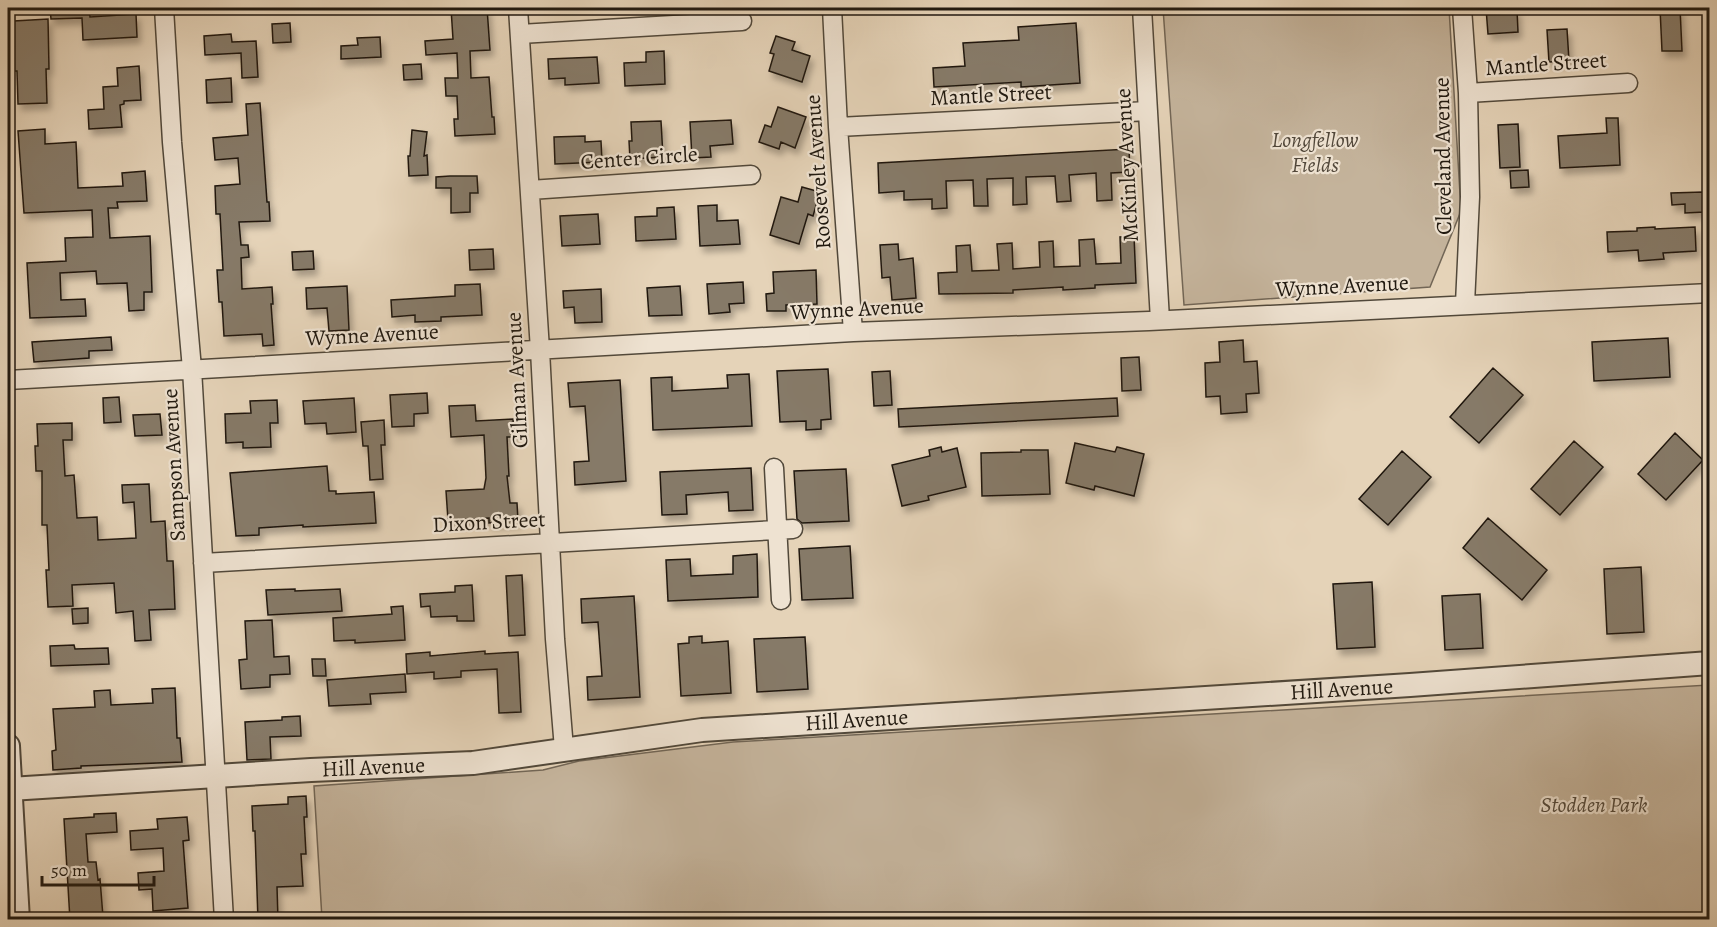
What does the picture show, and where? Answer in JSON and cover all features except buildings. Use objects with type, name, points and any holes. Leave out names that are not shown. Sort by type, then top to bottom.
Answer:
[{"type":"street","name":"Sampson Avenue","points":[[164,8],[172,142],[192,369],[224,920]]},
{"type":"street","name":"Gilman Avenue","points":[[519,8],[564,749]]},
{"type":"street","name":"Roosevelt Avenue","points":[[832,8],[853,332]]},
{"type":"street","name":"McKinley Avenue","points":[[1142,8],[1160,320]]},
{"type":"street","name":"Cleveland Avenue","points":[[1462,8],[1468,93],[1470,197],[1465,304]]},
{"type":"street","points":[[520,34],[742,21]]},
{"type":"street","name":"Mantle Street","points":[[1468,93],[1628,83]]},
{"type":"street","name":"Mantle Street","points":[[838,127],[1148,111]]},
{"type":"street","name":"Center Circle","points":[[530,190],[751,175]]},
{"type":"street","name":"Wynne Avenue","points":[[8,380],[853,332],[1160,320],[1710,293]]},
{"type":"street","points":[[774,468],[785,529],[781,600]]},
{"type":"street","name":"Dixon Street","points":[[203,563],[785,529]]},
{"type":"street","name":"Hill Avenue","points":[[9,790],[311,770],[473,763],[702,730],[1398,686],[1710,663]]},
{"type":"street","points":[[8,746],[18,920]]},
{"type":"green space","name":"Longfellow Fields","points":[[1163,8],[1449,8],[1461,211],[1430,287],[1184,305]]},
{"type":"green space","name":"Stodden Park","points":[[1709,685],[1709,919],[322,919],[314,786],[543,770],[579,761],[733,742]]}]
